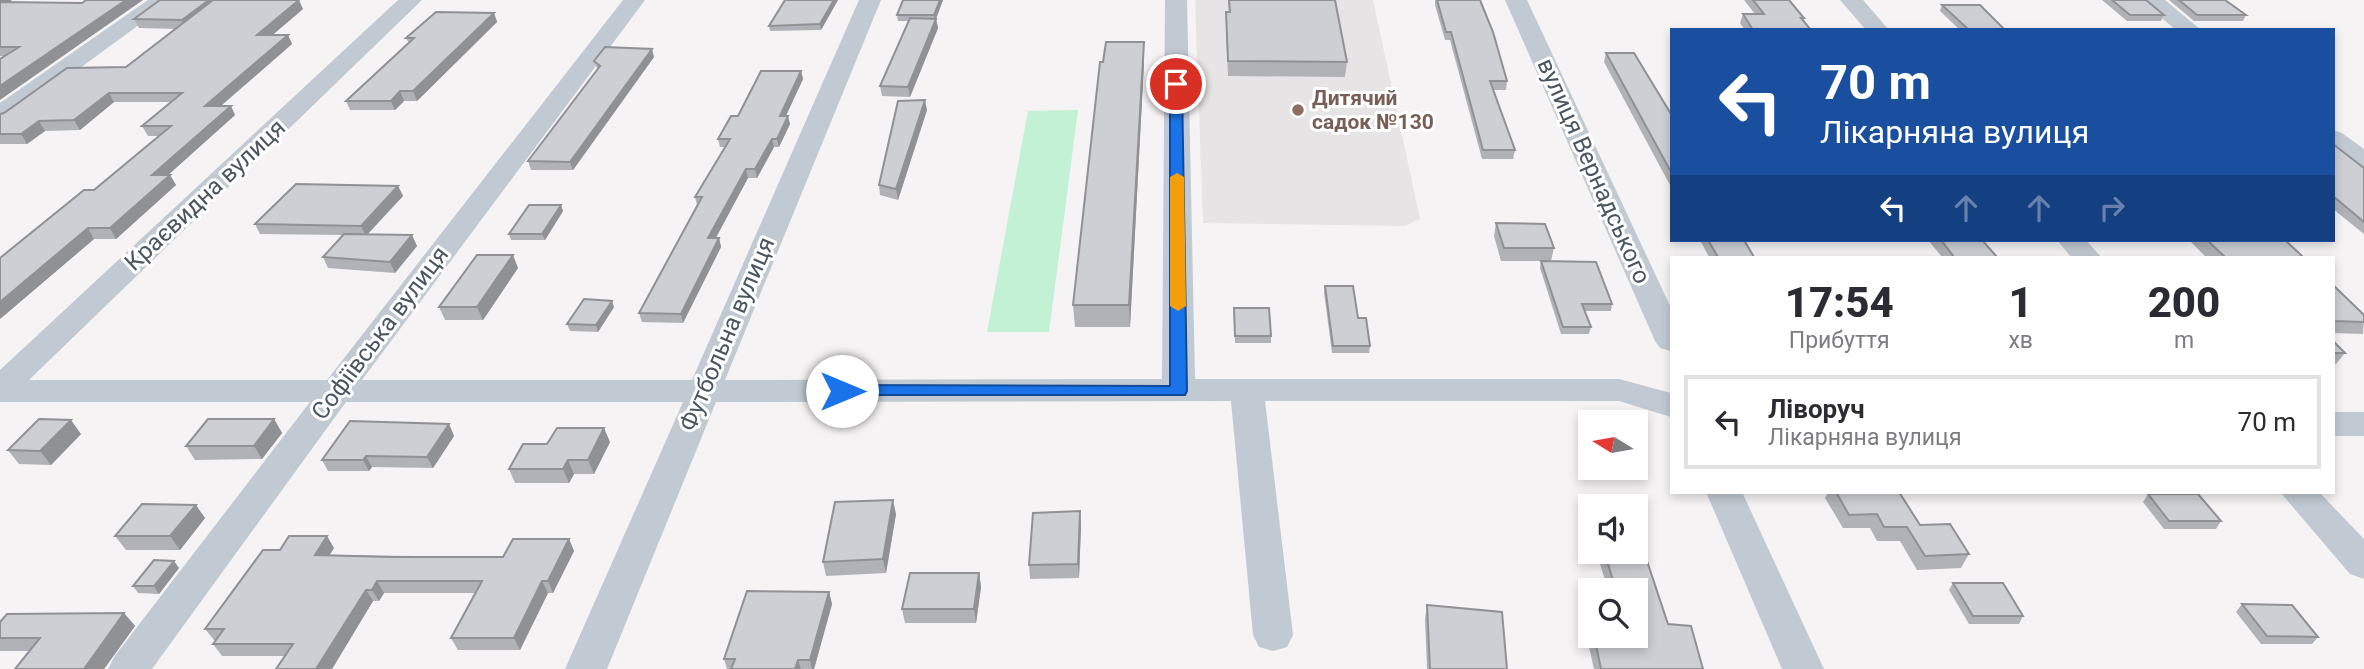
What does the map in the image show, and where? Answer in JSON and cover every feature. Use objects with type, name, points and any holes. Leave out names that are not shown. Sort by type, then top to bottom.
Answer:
[{"type":"street","points":[[0,115],[162,0]]},
{"type":"street","name":"Краєвидна вулиця","points":[[0,390],[411,0]]},
{"type":"street","name":"Софіївська вулиця","points":[[130,669],[337,390],[635,0]]},
{"type":"street","name":"Футбольна вулиця","points":[[586,669],[870,0]]},
{"type":"street","points":[[1176,0],[1179,391]]},
{"type":"street","name":"вулиця Вернадського","points":[[1517,0],[1670,339]]},
{"type":"street","points":[[1851,0],[1876,28]]},
{"type":"street","points":[[2151,0],[2187,28]]},
{"type":"street","points":[[2335,140],[2364,162]]},
{"type":"street","points":[[2073,242],[2085,256]]},
{"type":"street","points":[[0,390],[1619,390],[1645,395],[1670,406]]},
{"type":"street","points":[[1247,391],[1273,635]]},
{"type":"street","points":[[2335,425],[2364,425]]},
{"type":"street","points":[[1725,494],[1803,669]]},
{"type":"street","points":[[2300,494],[2364,564]]},
{"type":"shaded area","name":"Дитячий садок №130","points":[[1195,0],[1373,0],[1420,219],[1405,226],[1203,223]]},
{"type":"green space","points":[[1078,110],[1049,332],[987,332],[1028,111]]},
{"type":"building","points":[[86,0],[126,0],[0,86],[0,59],[19,47],[0,47],[0,2],[82,3]]},
{"type":"building","points":[[160,0],[209,0],[182,20],[134,19]]},
{"type":"building","points":[[213,0],[299,0],[257,35],[288,35],[205,106],[231,106],[152,175],[170,175],[110,228],[88,228],[0,302],[0,258],[84,190],[94,190],[171,126],[142,126],[182,93],[109,93],[74,120],[39,121],[21,134],[0,134],[0,114],[67,68],[126,67]]},
{"type":"building","points":[[785,0],[834,0],[820,24],[769,26]]},
{"type":"building","points":[[903,0],[940,0],[934,15],[897,15]]},
{"type":"building","points":[[1229,0],[1335,0],[1347,62],[1228,61],[1226,12],[1230,12]]},
{"type":"building","points":[[1437,0],[1480,0],[1493,32],[1507,81],[1490,81],[1515,150],[1483,150],[1451,32],[1446,32]]},
{"type":"building","points":[[1753,0],[1789,0],[1809,28],[1752,28],[1743,14],[1764,14]]},
{"type":"building","points":[[2112,0],[2146,0],[2164,15],[2130,15]]},
{"type":"building","points":[[2179,0],[2225,0],[2246,15],[2197,15]]},
{"type":"building","points":[[1942,5],[1980,5],[2003,28],[1967,28]]},
{"type":"building","points":[[436,12],[494,13],[413,91],[400,91],[391,101],[346,101],[414,38],[406,38]]},
{"type":"building","points":[[910,18],[936,19],[908,87],[880,86]]},
{"type":"building","points":[[1106,42],[1144,42],[1129,305],[1073,305],[1100,62],[1103,62]]},
{"type":"building","points":[[605,47],[652,49],[570,162],[528,161],[600,66],[594,61]]},
{"type":"building","points":[[1606,53],[1634,53],[1670,112],[1670,170]]},
{"type":"building","points":[[761,71],[801,71],[780,116],[788,116],[777,139],[772,139],[755,169],[746,169],[708,238],[719,238],[681,314],[639,313],[702,197],[695,197],[730,139],[718,139],[731,116],[738,116]]},
{"type":"building","points":[[925,100],[896,189],[879,185],[898,101]]},
{"type":"building","points":[[2335,146],[2364,168],[2364,222],[2335,198]]},
{"type":"building","points":[[296,184],[398,186],[361,226],[255,224]]},
{"type":"building","points":[[529,205],[561,205],[542,234],[509,234]]},
{"type":"building","points":[[1496,223],[1545,224],[1554,248],[1504,248]]},
{"type":"building","points":[[344,234],[412,235],[390,262],[323,257]]},
{"type":"building","points":[[1709,242],[1745,242],[1753,256],[1717,256]]},
{"type":"building","points":[[1943,242],[1984,242],[1996,256],[1953,256]]},
{"type":"building","points":[[2209,242],[2287,242],[2302,256],[2224,256]]},
{"type":"building","points":[[477,255],[513,255],[477,307],[439,307]]},
{"type":"building","points":[[1541,261],[1596,262],[1612,304],[1582,304],[1591,327],[1563,327]]},
{"type":"building","points":[[1325,286],[1353,286],[1358,318],[1366,318],[1370,346],[1333,346]]},
{"type":"building","points":[[2335,287],[2364,315],[2364,322],[2335,321]]},
{"type":"building","points":[[584,299],[612,301],[596,325],[567,324]]},
{"type":"building","points":[[1234,308],[1269,308],[1271,336],[1235,336]]},
{"type":"building","points":[[2335,343],[2345,353],[2335,353]]},
{"type":"building","points":[[39,419],[71,420],[40,451],[8,450]]},
{"type":"building","points":[[208,419],[274,419],[254,446],[186,446]]},
{"type":"building","points":[[350,421],[449,424],[427,457],[366,456],[363,460],[322,460]]},
{"type":"building","points":[[557,428],[604,428],[588,460],[568,460],[563,469],[509,469],[523,444],[547,444]]},
{"type":"building","points":[[1837,494],[1900,494],[1920,525],[1950,524],[1969,554],[1925,556],[1907,527],[1884,527],[1877,514],[1849,515]]},
{"type":"building","points":[[2148,494],[2198,494],[2221,521],[2169,521]]},
{"type":"building","points":[[893,500],[883,559],[823,562],[835,502]]},
{"type":"building","points":[[142,504],[196,505],[170,536],[115,536]]},
{"type":"building","points":[[1080,511],[1078,564],[1029,565],[1033,513]]},
{"type":"building","points":[[289,536],[327,536],[315,555],[392,557],[503,557],[513,539],[569,539],[548,581],[542,581],[514,638],[451,638],[482,581],[377,581],[372,590],[366,590],[316,669],[276,669],[293,644],[213,644],[224,629],[205,629],[263,550],[280,550]]},
{"type":"building","points":[[154,560],[174,561],[154,586],[133,586]]},
{"type":"building","points":[[1608,564],[1648,564],[1668,624],[1691,626],[1703,669],[1601,669],[1597,648],[1648,648],[1648,578],[1612,578]]},
{"type":"building","points":[[910,573],[979,573],[974,609],[902,609]]},
{"type":"building","points":[[1953,583],[2003,583],[2023,616],[1973,616]]},
{"type":"building","points":[[747,591],[829,592],[810,660],[798,660],[795,669],[731,669],[735,659],[724,659]]},
{"type":"building","points":[[2242,604],[2292,605],[2318,637],[2267,636]]},
{"type":"building","points":[[1427,605],[1502,612],[1507,669],[1430,669]]},
{"type":"building","points":[[124,613],[84,669],[15,669],[40,638],[0,638],[0,622],[7,614]]},
{"type":"slow traffic","points":[[1177,177],[1178,306]]},
{"type":"place","name":"Дитячий садок №130","points":[[1298,110]]},
{"type":"route","points":[[842,391],[1179,391],[1176,84]]}]
